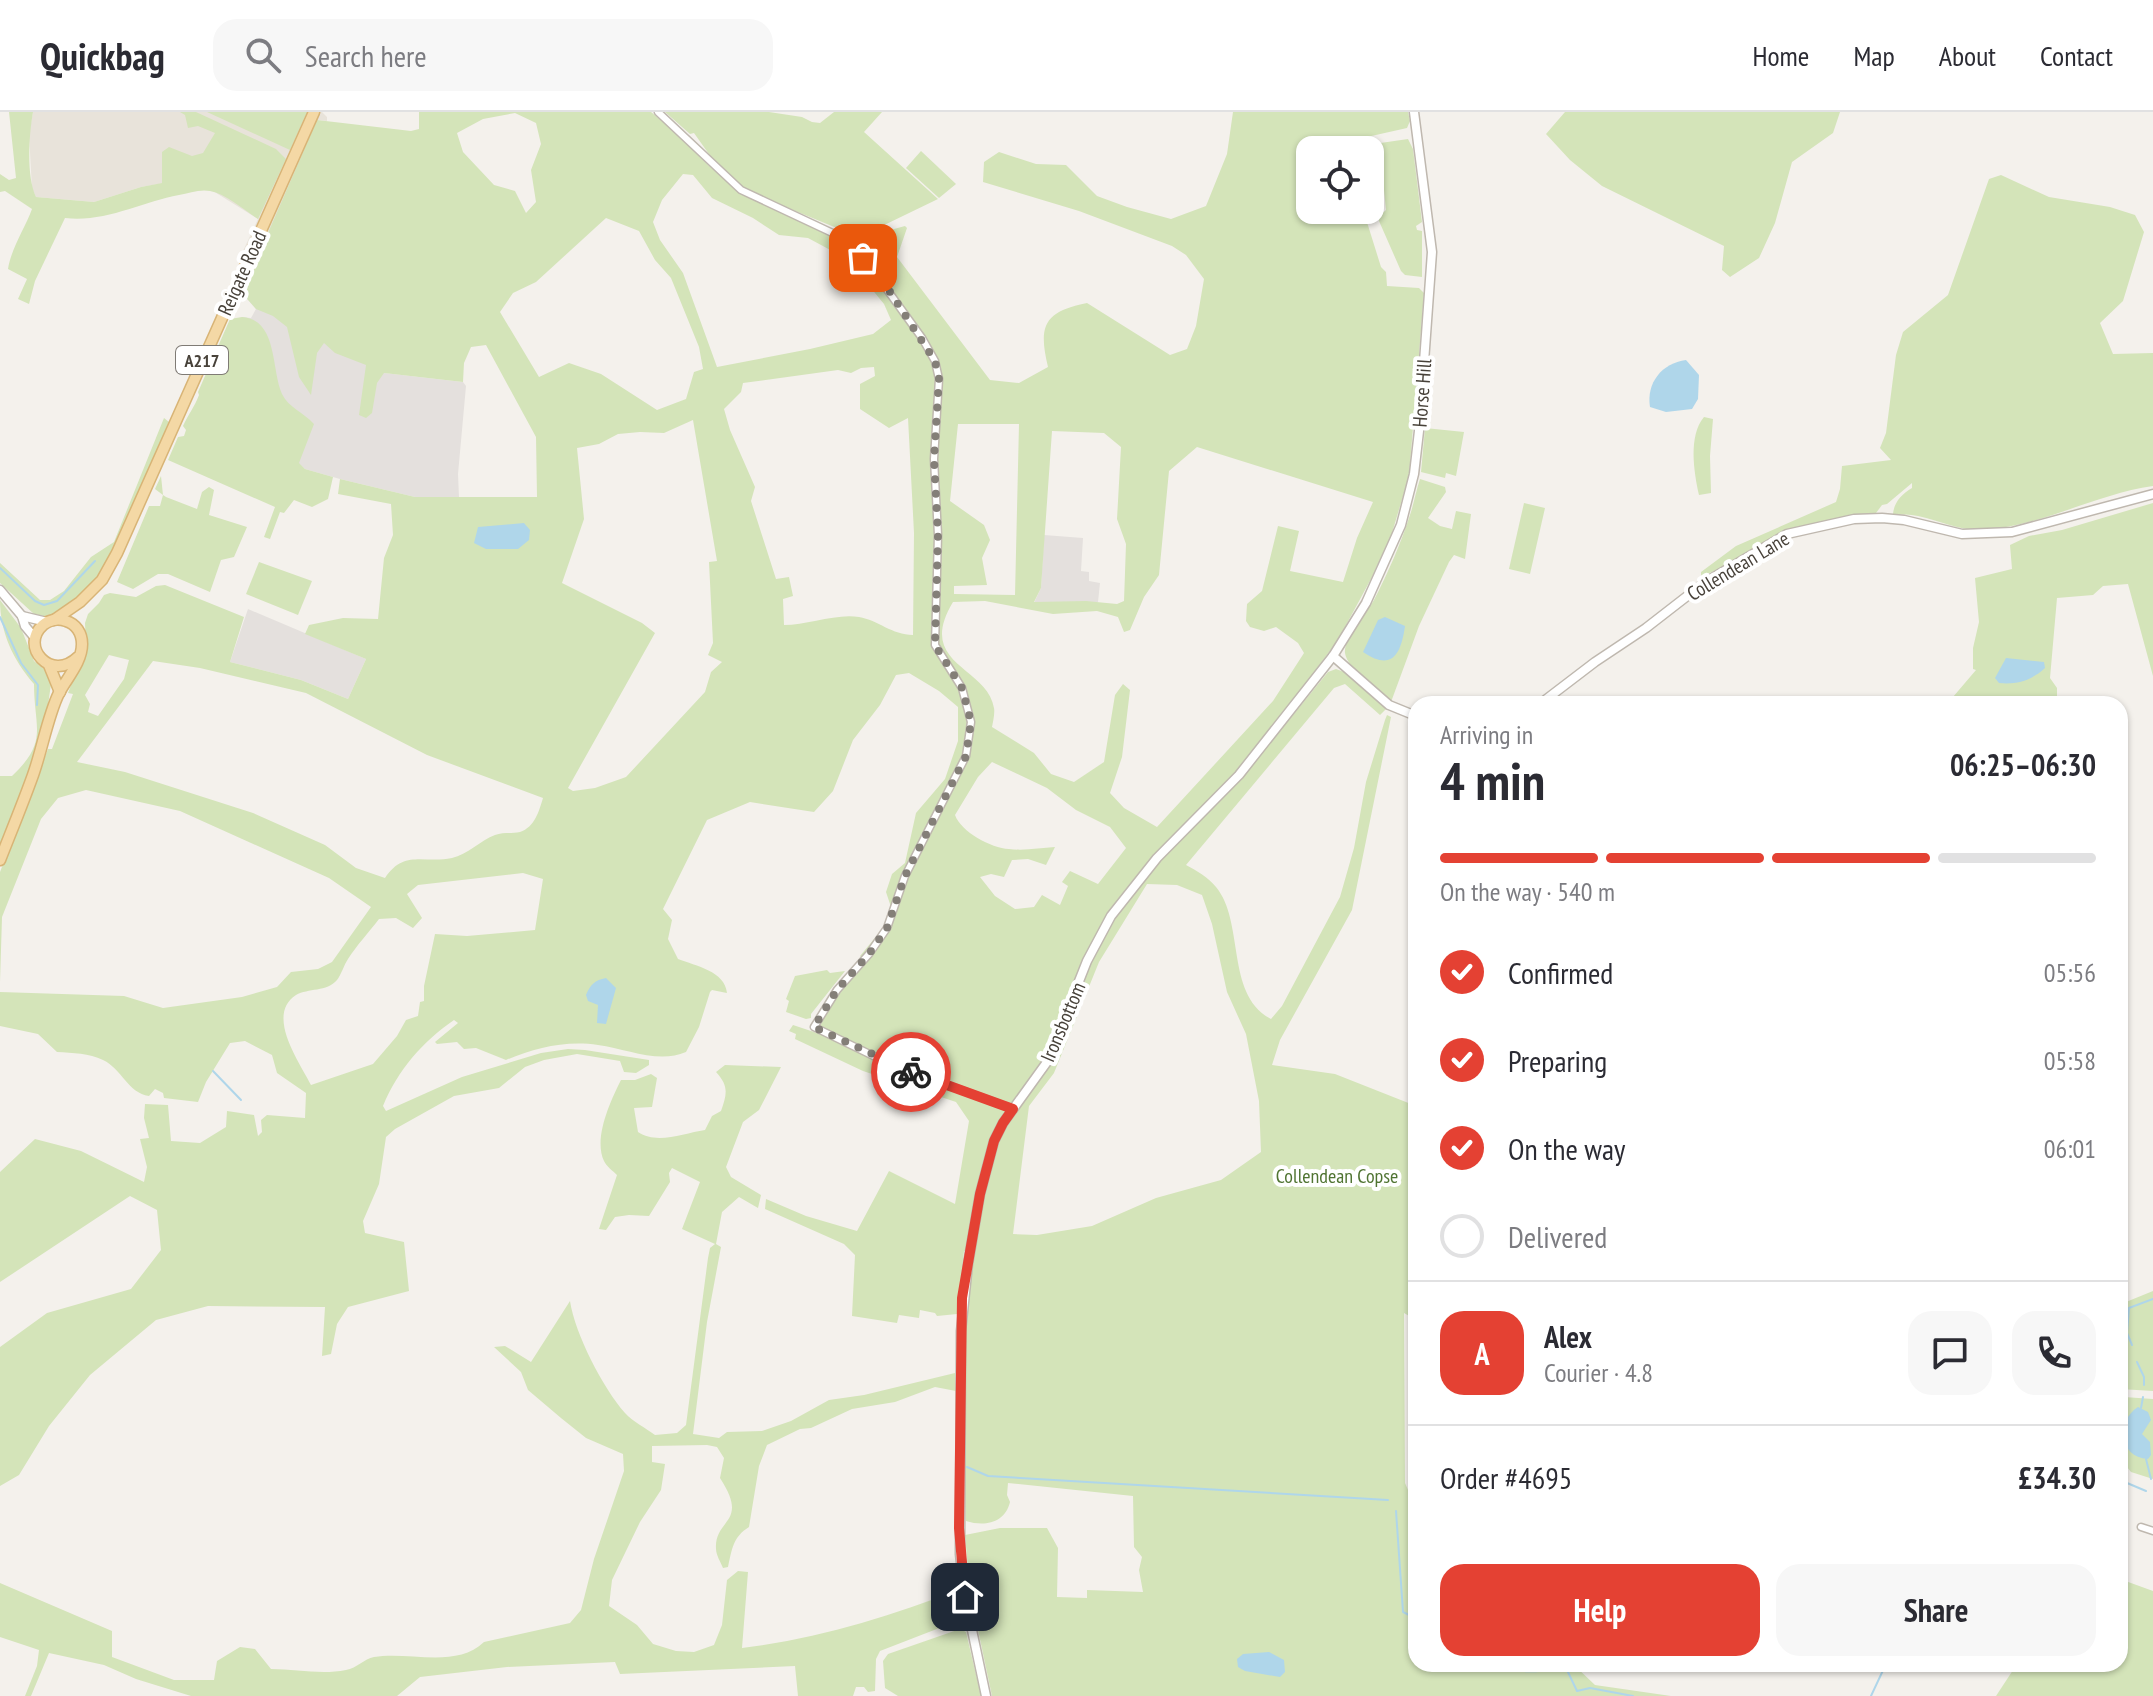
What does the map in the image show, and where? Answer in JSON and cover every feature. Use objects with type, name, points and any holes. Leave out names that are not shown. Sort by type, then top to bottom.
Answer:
[{"type":"main road","name":"Reigate Road","points":[[51,621],[80,602],[102,580],[127,535],[181,406],[314,112]]},
{"type":"main road","points":[[76,627],[80,602]]},
{"type":"main road","points":[[0,860],[33,776],[60,692],[69,681],[82,642],[76,627],[70,622],[51,621],[35,638],[37,654],[49,665],[60,692]]},
{"type":"main road","points":[[49,665],[64,666],[78,657]]},
{"type":"street","points":[[658,112],[741,190],[841,237],[857,248],[883,281],[935,361],[939,379],[934,459],[938,535],[935,645],[962,688],[971,722],[966,756],[905,876],[887,928],[837,990],[814,1027],[890,1064],[1013,1109]]},
{"type":"street","name":"Horse Hill","points":[[1333,656],[1366,603],[1385,564],[1407,506],[1416,460],[1432,252],[1414,112]]},
{"type":"street","name":"Collendean Lane","points":[[1550,696],[1704,583],[1787,534],[1854,519],[1882,518],[1962,534],[2012,532],[2153,494]]},
{"type":"street","points":[[0,590],[22,616],[25,626],[35,638]]},
{"type":"street","points":[[22,616],[51,621]]},
{"type":"street","points":[[1333,656],[1389,705],[1408,713]]},
{"type":"street","name":"Ironsbottom","points":[[986,1696],[965,1597],[960,1554],[961,1331],[962,1298],[980,1194],[994,1141],[1003,1123],[1047,1062],[1087,961],[1118,906],[1157,858],[1239,775],[1333,656]]},
{"type":"street","points":[[2141,1527],[2153,1531]]},
{"type":"shaded area","points":[[33,112],[322,112],[327,121],[317,120],[273,260],[243,251],[258,219],[213,191],[182,180],[141,187],[94,202],[36,197],[32,189],[29,134]]},
{"type":"shaded area","points":[[242,293],[384,373],[463,382],[466,386],[458,474],[459,497],[415,497],[305,469],[298,463],[297,419],[235,331],[242,317],[251,318],[256,309]]},
{"type":"shaded area","points":[[1044,535],[1083,538],[1081,571],[1089,572],[1089,581],[1100,583],[1098,602],[1034,603],[1041,588]]},
{"type":"shaded area","points":[[248,609],[366,659],[348,699],[301,680],[230,662]]},
{"type":"green space","points":[[9,112],[33,112],[30,167],[36,197],[94,202],[162,183],[162,152],[169,147],[192,156],[203,153],[215,133],[198,126],[188,128],[185,115],[180,112],[196,112],[276,149],[286,159],[258,219],[229,199],[206,191],[165,198],[94,218],[65,218],[35,281],[29,304],[18,299],[27,279],[8,269],[32,209],[5,191],[0,192],[0,174],[9,180],[16,178]]},
{"type":"green space","points":[[207,112],[307,112],[290,150]]},
{"type":"green space","name":"Collendean Copse","points":[[419,112],[651,112],[740,192],[837,238],[855,252],[883,232],[905,226],[907,228],[897,257],[990,380],[1019,383],[1048,367],[1044,341],[1045,331],[1053,316],[1087,303],[1170,355],[1187,349],[1196,326],[1204,279],[1186,255],[1172,246],[1079,211],[983,182],[984,162],[999,152],[1036,164],[1066,165],[1097,196],[1171,219],[1206,206],[1227,154],[1233,112],[1408,112],[1410,121],[1407,128],[1371,136],[1296,136],[1296,224],[1368,224],[1381,267],[1386,272],[1387,286],[1419,288],[1424,293],[1409,476],[1392,533],[1338,640],[1266,737],[1272,741],[1328,672],[1336,669],[1344,672],[1387,708],[1380,715],[1345,684],[1334,688],[1186,865],[1209,880],[1225,902],[1247,993],[1257,1008],[1271,1019],[1282,1006],[1340,897],[1354,848],[1366,782],[1385,720],[1387,715],[1391,717],[1352,910],[1280,1040],[1272,1065],[1335,1074],[1408,1103],[1408,1315],[1404,1313],[1408,1672],[1581,1672],[1595,1685],[1671,1696],[992,1696],[970,1592],[965,1535],[1000,1528],[1047,1528],[1058,1548],[1057,1597],[1087,1598],[1087,1590],[1143,1592],[1139,1570],[1142,1557],[1134,1547],[1133,1496],[1008,1483],[1010,1502],[1004,1515],[987,1523],[966,1521],[962,1375],[973,1252],[964,1251],[957,1314],[937,1316],[920,1310],[919,1318],[899,1315],[897,1323],[852,1316],[855,1255],[844,1244],[765,1209],[766,1199],[806,1216],[857,1231],[889,1171],[955,1204],[969,1121],[956,1102],[863,1071],[795,1039],[796,1034],[789,1031],[793,1025],[817,1033],[832,1004],[866,961],[860,956],[883,928],[891,907],[886,892],[892,874],[905,863],[916,813],[945,779],[958,741],[958,707],[909,673],[896,675],[880,705],[853,740],[833,791],[814,812],[750,802],[707,820],[663,909],[672,920],[668,939],[678,959],[715,974],[721,979],[727,993],[710,992],[699,1027],[686,1052],[665,1057],[598,1045],[562,1044],[506,1060],[476,1048],[464,1049],[457,1042],[437,1044],[435,1042],[458,1023],[454,1020],[421,1047],[404,1069],[383,1106],[386,1111],[462,1077],[541,1053],[585,1050],[649,1060],[649,1065],[636,1073],[624,1072],[620,1061],[577,1054],[544,1060],[525,1067],[499,1088],[454,1096],[395,1129],[386,1137],[379,1184],[363,1221],[365,1233],[404,1242],[409,1291],[348,1307],[337,1324],[331,1354],[322,1356],[325,1307],[208,1306],[156,1320],[90,1375],[49,1426],[19,1475],[0,1486],[0,1347],[47,1313],[131,1289],[161,1250],[157,1210],[130,1196],[0,1282],[0,1172],[35,1139],[81,1151],[144,1182],[147,1167],[140,1139],[149,1138],[144,1118],[145,1104],[168,1105],[171,1141],[200,1143],[226,1127],[227,1111],[254,1115],[258,1136],[262,1132],[261,1120],[267,1115],[305,1118],[306,1093],[277,1073],[272,1055],[245,1041],[230,1043],[206,1082],[198,1102],[164,1098],[163,1093],[155,1089],[149,1096],[142,1094],[103,1060],[57,1052],[38,1034],[0,1026],[0,992],[124,996],[163,1008],[242,997],[277,987],[291,972],[318,969],[332,962],[371,907],[329,878],[180,811],[86,790],[58,798],[41,819],[2,917],[0,982],[0,872],[73,694],[68,693],[86,646],[85,623],[88,614],[104,595],[136,597],[156,586],[165,585],[244,617],[230,662],[301,680],[348,699],[366,659],[305,634],[309,625],[343,618],[378,619],[384,558],[393,535],[391,504],[338,494],[340,479],[415,497],[537,497],[536,437],[486,345],[471,347],[464,363],[463,382],[384,373],[377,383],[372,413],[366,418],[359,415],[366,365],[335,353],[324,343],[317,353],[311,395],[299,377],[287,327],[273,316],[256,309],[242,293],[317,120],[411,131],[419,129]],"holes":[[[515,113],[536,123],[541,144],[531,170],[536,202],[526,213],[515,191],[494,185],[463,152],[457,133],[483,119]],[[683,174],[693,175],[712,198],[779,235],[808,238],[847,259],[884,304],[891,320],[873,334],[717,367],[683,273],[660,240],[653,222],[662,200]],[[606,218],[639,231],[655,260],[671,278],[699,347],[703,369],[694,372],[686,399],[657,410],[601,374],[569,363],[539,377],[500,312],[513,293],[536,282]],[[874,367],[875,376],[860,384],[860,409],[889,428],[908,418],[914,533],[913,635],[898,633],[866,619],[850,616],[784,625],[783,599],[793,596],[789,577],[776,579],[751,501],[755,487],[724,409],[741,392],[743,383],[838,370],[851,373]],[[693,420],[717,561],[709,562],[713,643],[708,655],[722,662],[711,672],[705,692],[626,777],[595,788],[573,791],[568,788],[655,633],[642,623],[562,583],[584,519],[577,448],[599,444],[618,434],[664,433]],[[958,424],[1019,424],[1015,595],[954,594],[954,586],[987,585],[982,558],[990,540],[984,525],[950,501]],[[1052,431],[1104,433],[1121,447],[1117,519],[1126,544],[1124,601],[1117,604],[1034,602],[1041,588]],[[1197,447],[1373,502],[1343,582],[1290,571],[1299,531],[1278,526],[1262,591],[1247,604],[1246,621],[1250,627],[1264,631],[1276,627],[1298,643],[1304,653],[1273,701],[1157,827],[1124,808],[1110,793],[1122,757],[1130,690],[1123,684],[1115,695],[1104,762],[1074,782],[1051,774],[1034,753],[992,727],[994,710],[989,694],[947,652],[942,639],[944,623],[953,602],[985,601],[1053,614],[1097,611],[1118,617],[1124,632],[1130,630],[1144,597],[1159,575],[1169,471]],[[109,655],[129,660],[124,679],[98,716],[88,712],[90,704],[85,695]],[[153,661],[200,668],[306,693],[427,755],[543,798],[536,818],[525,830],[495,835],[452,858],[416,859],[400,863],[385,878],[356,868],[325,845],[253,813],[125,772],[77,762]],[[992,762],[1047,788],[1076,810],[1110,827],[1126,848],[1098,884],[1070,871],[1062,882],[1068,886],[1060,905],[1042,895],[1034,907],[1015,909],[995,896],[980,877],[991,874],[1004,877],[1012,860],[1028,859],[1046,865],[1055,847],[1002,848],[978,838],[963,827],[955,815],[978,777]],[[523,873],[543,879],[535,930],[467,936],[435,934],[424,986],[424,1001],[420,1002],[418,1016],[406,1020],[397,1036],[373,1064],[311,1085],[293,1052],[284,1026],[287,1004],[296,995],[333,984],[379,919],[396,918],[413,928],[422,918],[407,894],[418,885]],[[1147,884],[1177,885],[1202,895],[1212,924],[1227,992],[1246,1034],[1259,1101],[1261,1152],[1221,1180],[1156,1198],[1092,1226],[1037,1235],[1013,1234],[1029,1106],[1054,1073],[1099,962]]]},
{"type":"green space","points":[[665,112],[769,112],[820,123],[834,112],[882,112],[864,132],[938,199],[876,229],[856,243],[844,231],[747,191],[711,157],[694,133],[690,134]]},
{"type":"green space","points":[[1565,112],[1840,112],[1833,133],[1792,162],[1775,223],[1759,258],[1730,277],[1722,270],[1724,246],[1602,186],[1570,160],[1546,134]]},
{"type":"green space","points":[[1408,139],[1413,149],[1422,222],[1416,226],[1417,230],[1422,231],[1422,277],[1405,275],[1401,271],[1380,224],[1384,224],[1384,142]]},
{"type":"green space","points":[[921,151],[956,184],[939,198],[906,168]]},
{"type":"green space","points":[[2001,175],[2049,197],[2110,207],[2135,215],[2144,232],[2123,301],[2100,323],[2113,354],[2153,353],[2153,486],[2027,523],[1975,530],[1915,515],[1893,514],[1897,502],[1912,488],[1912,483],[1876,513],[1809,525],[1734,564],[1701,576],[1701,572],[1736,546],[1836,502],[1842,466],[1891,460],[1880,448],[1886,433],[1896,355],[1903,332],[1948,295],[1989,179]]},
{"type":"green space","points":[[242,317],[254,320],[262,327],[268,336],[282,394],[288,403],[314,424],[299,463],[305,469],[333,477],[328,499],[312,507],[294,500],[284,513],[280,512],[270,539],[264,537],[275,507],[168,460],[178,437],[184,436],[186,430],[183,426],[230,319]]},
{"type":"green space","points":[[1704,417],[1713,419],[1711,493],[1699,495],[1694,444]]},
{"type":"green space","points":[[164,418],[169,422],[142,493],[107,563],[93,583],[73,602],[49,617],[34,614],[0,583],[0,563],[40,600],[50,600],[64,591],[91,557],[114,542]]},
{"type":"green space","points":[[1425,428],[1464,432],[1456,476],[1446,473],[1445,478],[1421,472]]},
{"type":"green space","points":[[161,476],[163,495],[155,489]]},
{"type":"green space","points":[[1420,479],[1445,487],[1446,492],[1428,518],[1452,529],[1456,511],[1471,514],[1465,559],[1454,555],[1449,562],[1419,626],[1391,702],[1351,666],[1345,647],[1389,569]]},
{"type":"green space","points":[[209,487],[214,490],[209,515],[247,527],[234,557],[221,560],[210,592],[168,574],[158,574],[133,589],[117,582],[149,506],[160,506],[163,495],[197,509],[202,492]]},
{"type":"green space","points":[[1524,503],[1545,508],[1530,574],[1509,569]]},
{"type":"green space","points":[[2153,503],[2153,676],[2128,584],[2103,586],[2093,595],[2057,598],[2050,678],[2057,688],[2057,696],[1954,696],[1976,670],[1973,669],[1973,648],[1979,622],[1975,578],[2012,569],[2010,545],[2029,536],[2062,530]]},
{"type":"green space","points":[[259,562],[312,581],[298,615],[246,594]]},
{"type":"green space","points":[[0,600],[21,628],[34,661],[49,673],[51,684],[45,726],[33,764],[0,844],[0,776],[12,776],[24,764],[37,733],[34,684],[9,645],[2,623]]},
{"type":"green space","points":[[827,970],[830,973],[845,971],[811,1018],[786,1012],[789,1001],[786,999],[795,976]]},
{"type":"green space","points":[[725,1065],[781,1067],[759,1110],[743,1122],[726,1167],[731,1177],[761,1195],[758,1208],[739,1197],[722,1212],[716,1244],[721,1247],[707,1322],[693,1434],[719,1438],[727,1432],[762,1431],[791,1421],[829,1400],[864,1395],[955,1373],[956,1391],[935,1387],[895,1402],[852,1409],[767,1445],[759,1466],[749,1527],[736,1539],[728,1567],[723,1568],[716,1551],[717,1539],[731,1513],[732,1504],[720,1478],[724,1458],[717,1447],[707,1445],[652,1446],[652,1462],[665,1464],[661,1490],[640,1522],[612,1580],[609,1606],[637,1625],[653,1644],[676,1651],[694,1652],[714,1645],[722,1625],[727,1580],[738,1571],[748,1572],[742,1648],[852,1626],[958,1590],[962,1613],[960,1620],[880,1651],[876,1659],[875,1691],[868,1692],[864,1687],[856,1687],[853,1696],[798,1696],[795,1666],[620,1674],[615,1662],[507,1667],[420,1677],[397,1696],[191,1696],[136,1679],[104,1665],[49,1653],[31,1696],[25,1696],[37,1666],[39,1650],[0,1637],[0,1583],[112,1631],[112,1657],[174,1680],[214,1680],[217,1661],[240,1647],[255,1649],[271,1669],[337,1671],[350,1669],[374,1657],[460,1655],[484,1642],[570,1623],[581,1610],[594,1559],[624,1471],[623,1454],[586,1438],[561,1418],[528,1390],[521,1372],[494,1347],[505,1346],[531,1362],[570,1301],[591,1360],[625,1413],[655,1435],[677,1433],[686,1425],[708,1258],[710,1248],[715,1244],[682,1229],[700,1182],[672,1168],[670,1182],[649,1216],[615,1217],[606,1230],[599,1229],[617,1175],[604,1161],[602,1131],[621,1080],[635,1080],[651,1074],[657,1078],[652,1107],[634,1108],[638,1132],[662,1138],[705,1130],[712,1116],[721,1111],[723,1105],[725,1086],[716,1072]]},
{"type":"green space","points":[[2153,1291],[2153,1391],[2128,1389],[2128,1301]]},
{"type":"green space","points":[[2128,1397],[2153,1399],[2153,1479],[2128,1468]]},
{"type":"green space","points":[[2128,1582],[2153,1591],[2153,1696],[1996,1696],[2012,1672],[2128,1672]]},
{"type":"green space","points":[[960,1629],[966,1632],[981,1696],[898,1696],[885,1688],[883,1661],[888,1654]]},
{"type":"water","points":[[1686,360],[1699,375],[1698,399],[1692,409],[1666,412],[1650,407],[1653,382],[1670,365]]},
{"type":"water","points":[[524,523],[530,530],[529,540],[518,549],[486,549],[474,543],[478,527]]},
{"type":"water","points":[[1385,617],[1405,626],[1398,652],[1388,660],[1381,660],[1363,652],[1378,620]]},
{"type":"water","points":[[2006,658],[2044,662],[2045,668],[2024,681],[1999,683],[1995,678]]},
{"type":"water","points":[[606,978],[616,988],[606,1024],[597,1023],[598,1005],[588,1001],[586,995],[593,984]]},
{"type":"water","points":[[2138,1407],[2148,1412],[2151,1420],[2142,1434],[2150,1442],[2151,1455],[2148,1459],[2138,1457],[2128,1448],[2128,1418]]},
{"type":"water","points":[[1269,1652],[1284,1660],[1285,1672],[1280,1677],[1238,1667],[1237,1659],[1243,1654]]},
{"type":"waterway","points":[[0,568],[35,601],[44,605],[57,601],[95,561]]},
{"type":"waterway","points":[[0,617],[21,663],[38,685],[37,705]]},
{"type":"waterway","points":[[213,1071],[241,1100]]},
{"type":"waterway","points":[[2128,1320],[2129,1308],[2153,1299]]},
{"type":"waterway","points":[[2128,1335],[2132,1345]]},
{"type":"waterway","points":[[2137,1362],[2144,1385]]},
{"type":"waterway","points":[[2141,1408],[2143,1397]]},
{"type":"waterway","points":[[2146,1459],[2151,1479]]},
{"type":"waterway","points":[[967,1467],[988,1476],[1388,1500]]},
{"type":"waterway","points":[[2128,1483],[2146,1491]]},
{"type":"waterway","points":[[1396,1511],[1403,1612],[1408,1614]]},
{"type":"waterway","points":[[1568,1672],[1577,1691],[1590,1688],[1633,1696]]},
{"type":"waterway","points":[[1871,1696],[1882,1672]]},
{"type":"way so far","points":[[863,258],[883,281],[935,361],[939,379],[934,459],[938,535],[935,645],[962,688],[971,722],[966,756],[905,876],[887,928],[837,990],[814,1027],[911,1072]]},
{"type":"route","points":[[911,1072],[1013,1109],[994,1141],[980,1194],[962,1298],[959,1528],[965,1597]]}]
